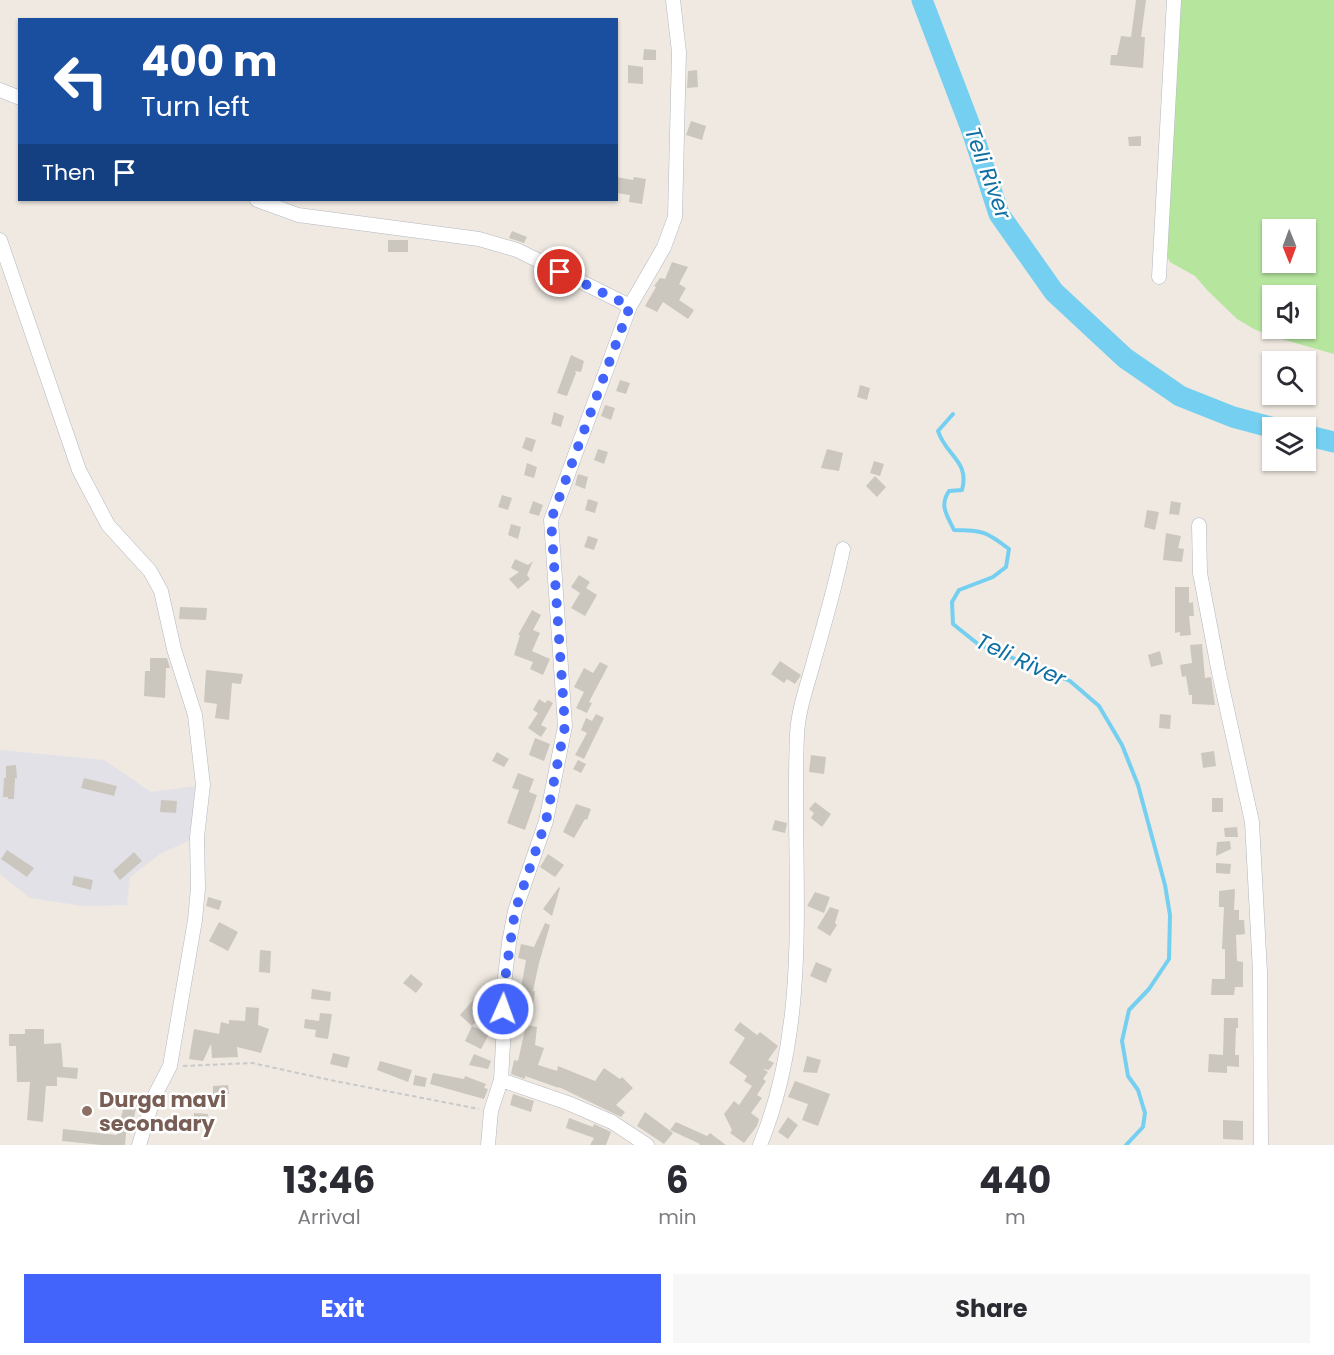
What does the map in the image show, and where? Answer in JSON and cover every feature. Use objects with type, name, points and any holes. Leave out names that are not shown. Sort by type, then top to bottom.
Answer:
[{"type":"street","points":[[488,1145],[491,1111],[501,1080],[503,993],[509,943],[515,911],[546,821],[565,726],[551,520],[630,306],[664,247],[675,217],[679,52],[673,0]]},
{"type":"street","points":[[1159,277],[1174,0]]},
{"type":"street","points":[[0,90],[18,97]]},
{"type":"street","points":[[260,201],[298,215],[479,239],[517,250],[630,306]]},
{"type":"street","points":[[0,240],[79,470],[108,525],[150,571],[161,591],[174,649],[195,715],[202,785],[197,837],[198,888],[195,920],[170,1066],[154,1098],[139,1145]]},
{"type":"street","points":[[1199,525],[1200,573],[1219,673],[1252,822],[1260,972],[1261,1145]]},
{"type":"street","points":[[760,1145],[773,1112],[788,1036],[798,951],[797,732],[804,695],[843,549]]},
{"type":"street","points":[[501,1080],[568,1103],[612,1122],[647,1145]]},
{"type":"path","points":[[170,1066],[252,1063],[491,1111]]},
{"type":"shaded area","points":[[0,750],[104,760],[151,792],[203,785],[197,837],[160,854],[130,877],[127,905],[83,906],[30,898],[0,874]]},
{"type":"green space","points":[[1167,0],[1334,0],[1334,354],[1282,339],[1316,339],[1316,285],[1262,285],[1262,332],[1237,319],[1195,276],[1170,262],[1157,238]]},
{"type":"building","points":[[1136,0],[1146,0],[1141,37],[1145,37],[1143,68],[1110,65],[1111,55],[1117,55],[1121,36],[1131,37]]},
{"type":"building","points":[[644,49],[656,50],[656,60],[643,60]]},
{"type":"building","points":[[628,65],[643,67],[643,84],[628,83]]},
{"type":"building","points":[[697,70],[698,87],[687,88],[688,71]]},
{"type":"building","points":[[691,121],[706,126],[702,140],[686,135]]},
{"type":"building","points":[[1141,136],[1141,146],[1129,146],[1128,137]]},
{"type":"building","points":[[618,177],[646,179],[642,204],[629,202],[630,195],[618,193]]},
{"type":"building","points":[[512,231],[527,237],[524,243],[509,238]]},
{"type":"building","points":[[388,240],[408,240],[408,252],[388,252]]},
{"type":"building","points":[[672,262],[688,267],[679,284],[686,288],[679,300],[694,310],[688,319],[663,302],[657,312],[645,306],[656,287],[654,286],[660,278],[665,279]]},
{"type":"building","points":[[571,355],[584,361],[581,372],[575,371],[567,396],[557,393]]},
{"type":"building","points":[[620,380],[630,383],[626,394],[616,391]]},
{"type":"building","points":[[860,385],[870,388],[867,400],[857,397]]},
{"type":"building","points":[[605,405],[615,408],[611,420],[601,416]]},
{"type":"building","points":[[554,412],[564,416],[561,427],[551,424]]},
{"type":"building","points":[[526,437],[536,440],[532,452],[522,448]]},
{"type":"building","points":[[598,449],[608,452],[604,464],[594,460]]},
{"type":"building","points":[[827,449],[843,453],[839,471],[821,468]]},
{"type":"building","points":[[874,461],[884,464],[880,476],[870,473]]},
{"type":"building","points":[[527,463],[537,467],[534,478],[524,475]]},
{"type":"building","points":[[578,474],[588,477],[585,489],[575,485]]},
{"type":"building","points":[[875,476],[886,487],[877,497],[866,486]]},
{"type":"building","points":[[502,495],[512,498],[508,510],[498,507]]},
{"type":"building","points":[[588,499],[598,502],[595,513],[585,510]]},
{"type":"building","points":[[533,501],[543,505],[539,516],[529,513]]},
{"type":"building","points":[[1171,501],[1181,503],[1179,515],[1169,514]]},
{"type":"building","points":[[1147,510],[1159,512],[1155,530],[1144,527]]},
{"type":"building","points":[[511,524],[521,527],[518,539],[508,535]]},
{"type":"building","points":[[1166,533],[1181,536],[1178,548],[1184,549],[1182,562],[1163,560]]},
{"type":"building","points":[[588,536],[598,539],[594,550],[584,547]]},
{"type":"building","points":[[515,559],[528,565],[533,561],[527,575],[530,579],[518,589],[509,579],[519,572],[511,568]]},
{"type":"building","points":[[579,575],[590,582],[586,588],[597,595],[585,616],[571,608],[580,593],[571,587]]},
{"type":"building","points":[[1175,587],[1189,587],[1189,603],[1193,602],[1194,616],[1189,616],[1191,635],[1180,636],[1180,632],[1175,633]]},
{"type":"building","points":[[180,607],[207,608],[206,620],[179,619]]},
{"type":"building","points":[[532,610],[541,615],[533,630],[540,633],[532,651],[550,659],[543,675],[530,669],[533,662],[514,655],[520,635],[518,635]]},
{"type":"building","points":[[1202,644],[1205,678],[1211,677],[1215,705],[1192,704],[1192,695],[1189,695],[1186,676],[1182,677],[1180,665],[1192,663],[1190,645]]},
{"type":"building","points":[[1160,651],[1163,664],[1151,667],[1148,655]]},
{"type":"building","points":[[150,658],[167,658],[170,668],[166,668],[165,698],[144,696],[145,671],[150,671]]},
{"type":"building","points":[[780,661],[801,675],[795,684],[787,679],[784,683],[771,674]]},
{"type":"building","points":[[600,662],[608,666],[589,702],[592,703],[587,713],[576,708],[584,692],[574,687],[584,668],[593,673]]},
{"type":"building","points":[[206,670],[243,674],[241,684],[232,683],[229,720],[215,718],[217,704],[204,702]]},
{"type":"building","points":[[539,699],[545,703],[548,700],[553,703],[541,725],[547,728],[541,737],[528,728],[538,713],[533,710]]},
{"type":"building","points":[[596,714],[604,718],[584,759],[575,755],[587,733],[581,730],[586,718],[592,721]]},
{"type":"building","points":[[1160,714],[1171,715],[1170,729],[1159,728]]},
{"type":"building","points":[[535,738],[550,744],[544,761],[529,755]]},
{"type":"building","points":[[1214,751],[1216,766],[1203,768],[1201,753]]},
{"type":"building","points":[[497,752],[509,759],[504,767],[492,761]]},
{"type":"building","points":[[811,755],[826,757],[824,774],[809,772]]},
{"type":"building","points":[[578,760],[586,764],[581,773],[573,769]]},
{"type":"building","points":[[16,765],[14,799],[8,799],[8,797],[3,797],[6,766]]},
{"type":"building","points":[[518,773],[534,779],[529,792],[537,795],[525,830],[507,823],[519,790],[512,788]]},
{"type":"building","points":[[84,778],[117,786],[114,796],[81,788]]},
{"type":"building","points":[[1212,798],[1223,798],[1223,812],[1212,812]]},
{"type":"building","points":[[161,800],[177,801],[176,813],[160,812]]},
{"type":"building","points":[[815,802],[831,814],[822,827],[811,818],[814,813],[809,809]]},
{"type":"building","points":[[576,804],[591,809],[587,820],[585,819],[574,838],[563,832]]},
{"type":"building","points":[[775,820],[787,823],[785,833],[772,830]]},
{"type":"building","points":[[1237,827],[1238,837],[1225,837],[1224,828]]},
{"type":"building","points":[[1230,841],[1231,849],[1216,856],[1217,842]]},
{"type":"building","points":[[7,850],[34,868],[27,877],[1,859]]},
{"type":"building","points":[[134,852],[142,861],[120,880],[113,871]]},
{"type":"building","points":[[548,854],[564,865],[555,877],[540,867]]},
{"type":"building","points":[[1216,863],[1231,864],[1230,874],[1216,873]]},
{"type":"building","points":[[74,876],[93,880],[91,890],[72,885]]},
{"type":"building","points":[[560,888],[552,916],[543,909]]},
{"type":"building","points":[[1235,889],[1234,910],[1239,910],[1239,920],[1244,920],[1245,934],[1236,935],[1237,961],[1243,962],[1243,987],[1235,987],[1234,995],[1211,995],[1212,979],[1225,979],[1225,949],[1222,949],[1224,907],[1219,907],[1219,891]]},
{"type":"building","points":[[815,892],[830,897],[824,913],[807,906]]},
{"type":"building","points":[[208,897],[222,901],[219,910],[206,906]]},
{"type":"building","points":[[830,907],[839,910],[835,923],[837,925],[830,936],[817,928]]},
{"type":"building","points":[[219,922],[238,932],[228,951],[209,941]]},
{"type":"building","points":[[545,923],[550,925],[533,991],[535,991],[533,1006],[518,1004],[526,960],[518,958],[521,944],[534,947]]},
{"type":"building","points":[[260,950],[271,951],[270,973],[259,972]]},
{"type":"building","points":[[816,962],[832,969],[826,983],[810,976]]},
{"type":"building","points":[[411,974],[423,984],[416,993],[403,983]]},
{"type":"building","points":[[312,989],[331,992],[330,1001],[311,999]]},
{"type":"building","points":[[475,998],[487,1009],[472,1026],[460,1015]]},
{"type":"building","points":[[246,1007],[259,1008],[258,1025],[269,1029],[261,1053],[237,1047],[238,1057],[212,1058],[211,1044],[203,1061],[189,1059],[194,1029],[219,1034],[221,1022],[229,1024],[229,1020],[245,1021]]},
{"type":"building","points":[[320,1013],[332,1014],[328,1039],[315,1037],[316,1030],[304,1028],[305,1019],[319,1021]]},
{"type":"building","points":[[1224,1018],[1238,1018],[1235,1055],[1239,1055],[1239,1067],[1227,1066],[1227,1073],[1208,1072],[1209,1054],[1223,1055]]},
{"type":"building","points":[[740,1022],[757,1035],[760,1032],[778,1046],[768,1060],[774,1063],[769,1070],[763,1069],[768,1072],[763,1079],[766,1081],[757,1095],[762,1098],[751,1113],[759,1119],[757,1126],[744,1143],[730,1133],[732,1130],[724,1114],[734,1101],[739,1105],[752,1086],[744,1081],[747,1076],[729,1063],[745,1038],[734,1030]]},
{"type":"building","points":[[526,1025],[537,1027],[535,1045],[544,1048],[538,1065],[557,1071],[558,1066],[595,1081],[604,1068],[620,1079],[622,1077],[633,1088],[616,1105],[625,1112],[621,1117],[559,1087],[511,1074],[514,1060],[518,1061]]},
{"type":"building","points":[[472,1026],[489,1034],[481,1049],[465,1041]]},
{"type":"building","points":[[25,1029],[44,1029],[44,1044],[61,1043],[63,1067],[78,1068],[77,1079],[57,1077],[57,1086],[46,1086],[43,1122],[27,1120],[30,1082],[17,1082],[16,1046],[9,1046],[9,1034],[25,1034]]},
{"type":"building","points":[[333,1053],[350,1057],[347,1068],[330,1064]]},
{"type":"building","points":[[474,1054],[491,1061],[488,1069],[469,1065]]},
{"type":"building","points":[[807,1056],[821,1060],[817,1073],[803,1072]]},
{"type":"building","points":[[380,1061],[412,1070],[408,1082],[377,1070]]},
{"type":"building","points":[[433,1073],[464,1079],[465,1076],[486,1084],[484,1088],[488,1089],[484,1099],[430,1084]]},
{"type":"building","points":[[415,1075],[427,1078],[425,1087],[413,1085]]},
{"type":"building","points":[[795,1081],[830,1094],[818,1126],[802,1120],[808,1104],[788,1097]]},
{"type":"building","points":[[228,1085],[229,1094],[213,1095],[213,1086]]},
{"type":"building","points":[[513,1094],[534,1101],[531,1112],[510,1105]]},
{"type":"building","points":[[126,1097],[138,1100],[130,1134],[126,1133],[125,1145],[62,1141],[63,1129],[117,1135]]},
{"type":"building","points":[[645,1112],[673,1133],[664,1144],[637,1126]]},
{"type":"building","points":[[194,1113],[208,1114],[206,1125],[193,1123]]},
{"type":"building","points":[[788,1117],[798,1125],[788,1139],[778,1132]]},
{"type":"building","points":[[569,1118],[593,1127],[594,1124],[611,1132],[606,1145],[590,1145],[594,1138],[566,1128]]},
{"type":"building","points":[[1223,1120],[1243,1121],[1243,1140],[1223,1139]]},
{"type":"building","points":[[676,1122],[707,1136],[710,1133],[726,1145],[699,1145],[670,1130]]},
{"type":"waterway","name":"Teli River","points":[[922,0],[972,131],[999,214],[1054,292],[1125,358],[1180,396],[1233,417],[1262,425]]},
{"type":"waterway","name":"Teli River","points":[[953,414],[938,431],[946,447],[960,465],[964,480],[962,490],[949,491],[946,496],[944,506],[947,515],[954,530],[984,533],[1009,549],[1006,567],[993,577],[959,590],[952,602],[953,624],[978,644],[1070,681],[1099,706],[1122,745],[1138,785],[1165,885],[1170,915],[1169,959],[1149,989],[1129,1010],[1122,1041],[1128,1076],[1138,1090],[1145,1113],[1143,1127],[1126,1145]]},
{"type":"waterway","name":"Teli River","points":[[1316,438],[1334,442]]},
{"type":"place","name":"Durga mavi secondary","points":[[87,1111]]},
{"type":"route","points":[[503,1009],[509,943],[515,911],[546,821],[565,726],[551,520],[630,306],[560,272]]}]
